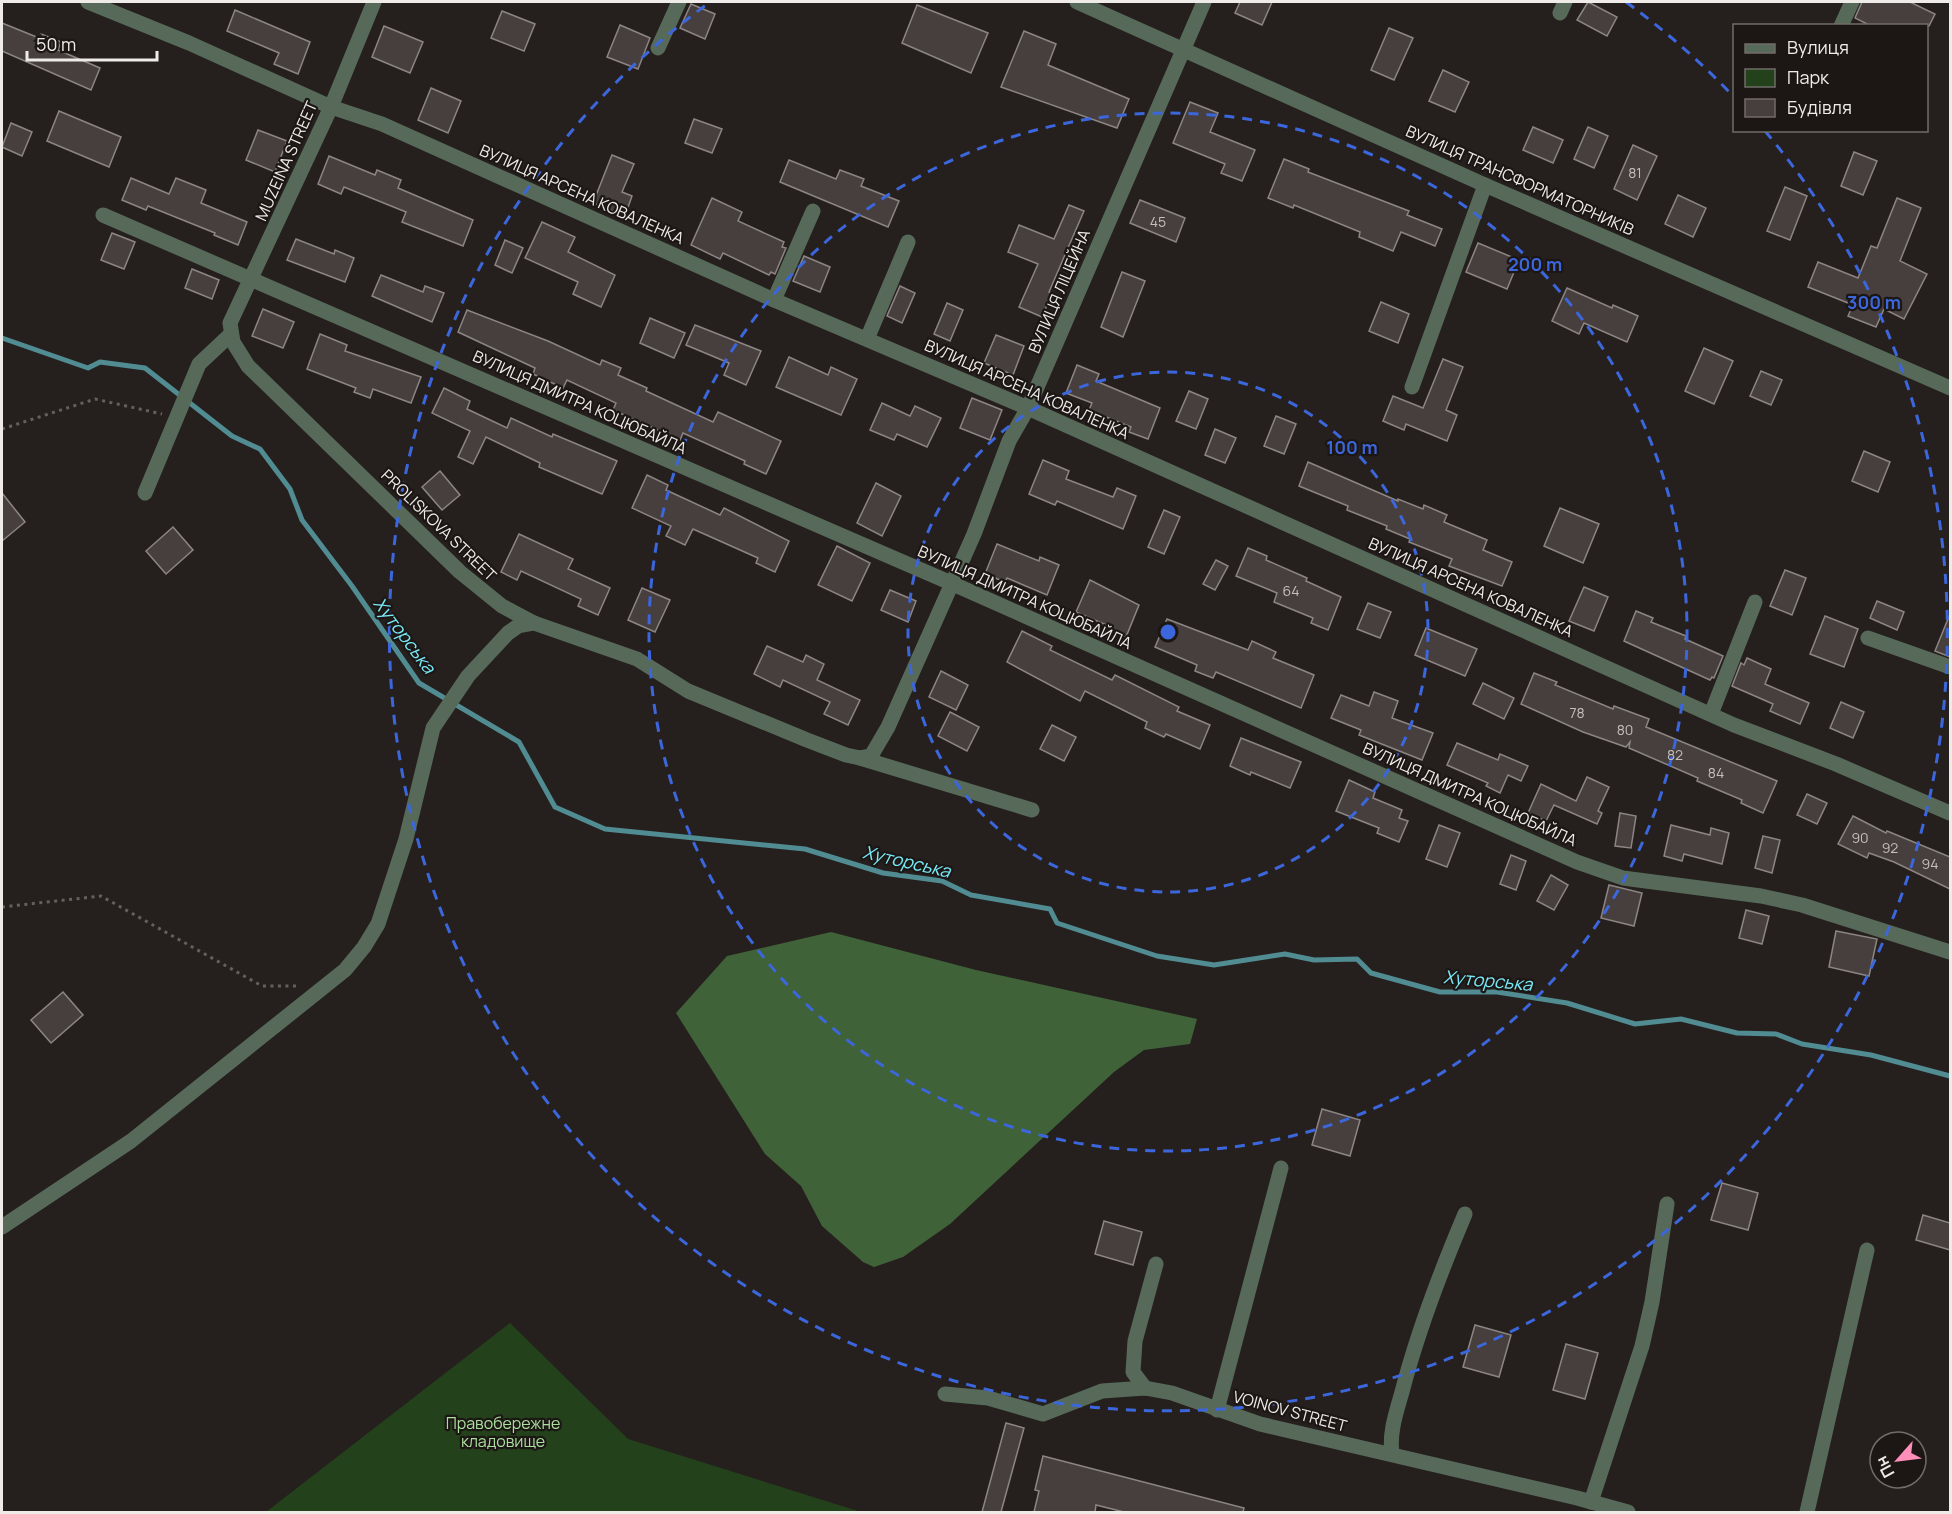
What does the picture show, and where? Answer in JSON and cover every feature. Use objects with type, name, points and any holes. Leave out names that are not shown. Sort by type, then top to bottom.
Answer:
[{"type":"street","name":"ВУЛИЦЯ АРСЕНА КОВАЛЕНКА","points":[[88,2],[189,43],[331,107],[382,124],[774,300],[1028,408],[1711,714],[1950,813]]},
{"type":"street","name":"MUZEINA STREET","points":[[231,334],[230,323],[331,107],[374,2]]},
{"type":"street","points":[[658,48],[679,2]]},
{"type":"street","name":"ВУЛИЦЯ ТРАНСФОРМАТОРНИКІВ","points":[[1077,2],[1485,185],[1950,388]]},
{"type":"street","name":"ВУЛИЦЯ ЛІЦЕЙНА","points":[[860,758],[871,756],[888,727],[974,534],[1009,441],[1028,408],[1204,2]]},
{"type":"street","points":[[1842,24],[1852,2]]},
{"type":"street","points":[[1412,387],[1485,185]]},
{"type":"street","points":[[774,300],[813,211]]},
{"type":"street","name":"ВУЛИЦЯ ДМИТРА КОЦЮБАЙЛА","points":[[103,215],[1364,765],[1521,840],[1623,878],[1761,896],[1802,905],[1950,952]]},
{"type":"street","points":[[867,339],[908,242]]},
{"type":"street","points":[[144,493],[200,364],[231,334]]},
{"type":"street","name":"PROLISKOVA STREET","points":[[231,334],[239,355],[248,366],[460,572],[501,606],[534,623],[637,659],[688,691],[832,750],[1032,810]]},
{"type":"street","points":[[1711,714],[1755,602]]},
{"type":"street","points":[[2,1227],[131,1141],[326,986],[364,948],[378,924],[406,839],[433,728],[468,676],[508,633],[518,626],[534,623]]},
{"type":"street","points":[[1868,638],[1950,667]]},
{"type":"street","points":[[1217,1410],[1281,1168]]},
{"type":"street","points":[[1591,1502],[1642,1346],[1653,1302],[1667,1204]]},
{"type":"street","points":[[1392,1455],[1390,1438],[1409,1363],[1429,1300],[1465,1214]]},
{"type":"street","points":[[1807,1512],[1867,1250]]},
{"type":"street","points":[[1145,1388],[1133,1372],[1135,1341],[1156,1264]]},
{"type":"street","name":"VOINOV STREET","points":[[945,1394],[988,1398],[1043,1414],[1102,1391],[1145,1388],[1172,1393],[1260,1424],[1628,1512]]},
{"type":"path","points":[[2,429],[95,399],[176,417]]},
{"type":"path","points":[[2,907],[101,896],[262,986],[326,986]]},
{"type":"green space","points":[[831,932],[976,970],[1197,1019],[1190,1044],[1144,1050],[1114,1072],[950,1224],[903,1257],[874,1267],[863,1262],[822,1226],[801,1186],[765,1154],[676,1013],[727,956]]},
{"type":"green space","name":"Правобережне кладовище","points":[[510,1323],[628,1439],[861,1512],[266,1512]]},
{"type":"building","points":[[1240,2],[1272,2],[1262,25],[1235,13]]},
{"type":"building","points":[[1588,2],[1617,17],[1607,36],[1577,20]]},
{"type":"building","points":[[1862,2],[1910,2],[1935,14],[1929,26],[1928,24],[1867,24],[1855,18]]},
{"type":"building","points":[[691,4],[715,14],[705,39],[680,28]]},
{"type":"building","points":[[917,5],[988,33],[971,73],[902,43]]},
{"type":"building","points":[[235,10],[310,42],[298,74],[274,64],[279,53],[227,31]]},
{"type":"building","points":[[502,11],[535,24],[524,51],[491,38]]},
{"type":"building","points":[[2,23],[39,38],[41,34],[61,42],[58,50],[100,68],[91,90],[2,51]]},
{"type":"building","points":[[620,25],[650,38],[638,69],[607,57]]},
{"type":"building","points":[[384,26],[423,42],[410,73],[372,57]]},
{"type":"building","points":[[1389,28],[1413,38],[1394,80],[1371,70]]},
{"type":"building","points":[[1024,31],[1056,44],[1048,65],[1129,99],[1117,128],[1001,87]]},
{"type":"building","points":[[1443,70],[1469,82],[1455,112],[1429,101]]},
{"type":"building","points":[[431,88],[461,101],[448,133],[418,120]]},
{"type":"building","points":[[1190,102],[1218,113],[1210,132],[1255,150],[1242,181],[1221,173],[1225,164],[1173,143]]},
{"type":"building","points":[[59,111],[121,137],[109,167],[47,141]]},
{"type":"building","points":[[694,119],[722,129],[712,153],[685,143]]},
{"type":"building","points":[[11,123],[32,132],[22,156],[2,147]]},
{"type":"building","points":[[1533,127],[1563,140],[1553,163],[1523,150]]},
{"type":"building","points":[[1588,127],[1608,136],[1594,168],[1574,159]]},
{"type":"building","points":[[258,130],[287,141],[275,172],[246,160]]},
{"type":"building","points":[[1633,145],[1657,156],[1637,200],[1614,189]]},
{"type":"building","points":[[1854,152],[1877,161],[1863,195],[1841,186]]},
{"type":"building","points":[[612,155],[634,164],[622,192],[632,196],[625,216],[593,203]]},
{"type":"building","points":[[329,156],[375,175],[377,170],[401,180],[398,188],[473,220],[463,246],[402,222],[406,212],[344,187],[341,194],[318,184]]},
{"type":"building","points":[[1284,159],[1309,169],[1308,172],[1409,211],[1407,215],[1442,229],[1435,246],[1401,232],[1393,251],[1359,237],[1360,232],[1294,205],[1293,208],[1268,198]]},
{"type":"building","points":[[789,160],[836,179],[840,170],[864,179],[861,186],[899,201],[888,227],[780,182]]},
{"type":"building","points":[[131,178],[169,194],[176,178],[206,190],[201,203],[247,222],[238,245],[214,235],[215,233],[148,206],[146,210],[122,200]]},
{"type":"building","points":[[1785,187],[1807,196],[1790,240],[1767,231]]},
{"type":"building","points":[[1678,195],[1706,208],[1693,237],[1665,224]]},
{"type":"building","points":[[712,198],[742,212],[738,221],[784,242],[782,247],[786,248],[775,274],[771,272],[769,275],[723,253],[720,259],[691,245]]},
{"type":"building","points":[[1897,198],[1921,208],[1900,261],[1927,274],[1904,319],[1884,309],[1876,327],[1848,316],[1853,305],[1808,287],[1818,262],[1858,278],[1871,246],[1877,248]]},
{"type":"building","points":[[1140,200],[1185,218],[1176,242],[1130,223]]},
{"type":"building","points":[[1069,205],[1084,211],[1049,292],[1052,293],[1042,317],[1019,307],[1038,264],[1008,252],[1019,225],[1054,239]]},
{"type":"building","points":[[542,222],[575,237],[568,252],[615,275],[601,307],[573,294],[578,282],[525,258]]},
{"type":"building","points":[[112,233],[135,242],[124,269],[101,260]]},
{"type":"building","points":[[296,239],[334,254],[335,250],[354,258],[345,282],[287,260]]},
{"type":"building","points":[[505,240],[523,248],[512,273],[495,265]]},
{"type":"building","points":[[1478,243],[1519,260],[1507,289],[1466,272]]},
{"type":"building","points":[[804,256],[830,267],[820,292],[793,281]]},
{"type":"building","points":[[192,269],[219,280],[212,299],[185,288]]},
{"type":"building","points":[[1122,272],[1145,281],[1123,337],[1101,327]]},
{"type":"building","points":[[381,275],[423,292],[425,286],[444,293],[432,322],[372,296]]},
{"type":"building","points":[[900,286],[915,293],[902,323],[887,316]]},
{"type":"building","points":[[1567,288],[1612,308],[1613,305],[1638,316],[1627,342],[1584,323],[1579,334],[1552,321]]},
{"type":"building","points":[[1381,302],[1409,314],[1398,343],[1369,331]]},
{"type":"building","points":[[947,303],[963,310],[950,341],[934,334]]},
{"type":"building","points":[[263,309],[294,322],[283,348],[252,336]]},
{"type":"building","points":[[467,310],[548,341],[600,365],[602,360],[621,368],[618,375],[647,388],[646,391],[713,422],[718,412],[781,441],[766,474],[744,464],[745,461],[683,433],[680,440],[613,410],[616,403],[567,380],[563,388],[533,374],[535,368],[458,332]]},
{"type":"building","points":[[650,318],[685,333],[674,358],[640,343]]},
{"type":"building","points":[[695,325],[761,351],[746,385],[724,375],[729,363],[686,345]]},
{"type":"building","points":[[320,334],[347,345],[345,351],[421,377],[411,403],[373,389],[370,398],[354,392],[356,388],[307,369]]},
{"type":"building","points":[[996,335],[1024,346],[1013,375],[984,363]]},
{"type":"building","points":[[1704,348],[1733,361],[1714,404],[1685,391]]},
{"type":"building","points":[[789,357],[828,375],[831,367],[857,379],[841,415],[776,387]]},
{"type":"building","points":[[1443,359],[1463,367],[1446,410],[1457,415],[1447,441],[1406,424],[1404,430],[1383,421],[1393,396],[1423,408]]},
{"type":"building","points":[[1077,365],[1099,374],[1096,381],[1160,408],[1148,439],[1129,432],[1131,427],[1089,410],[1092,403],[1066,393]]},
{"type":"building","points":[[1761,371],[1782,380],[1771,405],[1750,396]]},
{"type":"building","points":[[444,388],[470,401],[467,409],[507,428],[511,418],[552,437],[553,434],[617,461],[602,494],[539,467],[540,463],[486,437],[473,464],[458,457],[470,431],[432,413]]},
{"type":"building","points":[[1189,391],[1208,399],[1196,429],[1176,421]]},
{"type":"building","points":[[972,398],[1002,410],[990,440],[960,428]]},
{"type":"building","points":[[882,403],[910,416],[915,406],[941,418],[927,447],[897,434],[894,440],[870,430]]},
{"type":"building","points":[[1276,416],[1296,424],[1284,454],[1264,446]]},
{"type":"building","points":[[1215,429],[1236,438],[1225,463],[1205,455]]},
{"type":"building","points":[[1864,451],[1890,462],[1878,492],[1852,481]]},
{"type":"building","points":[[1043,460],[1069,471],[1066,479],[1113,497],[1117,488],[1136,496],[1123,529],[1057,501],[1055,505],[1029,494]]},
{"type":"building","points":[[1308,462],[1398,501],[1398,499],[1423,509],[1424,505],[1447,515],[1444,522],[1487,540],[1483,550],[1512,562],[1502,586],[1449,566],[1452,559],[1409,542],[1410,539],[1386,529],[1387,526],[1347,510],[1348,506],[1299,486]]},
{"type":"building","points":[[440,471],[460,495],[442,510],[422,487]]},
{"type":"building","points":[[647,475],[668,485],[666,490],[720,515],[724,508],[789,541],[775,572],[756,563],[758,558],[693,529],[685,545],[666,536],[671,526],[632,508]]},
{"type":"building","points":[[876,483],[901,496],[882,536],[857,523]]},
{"type":"building","points":[[2,493],[25,522],[2,541]]},
{"type":"building","points":[[1560,508],[1599,524],[1583,563],[1544,546]]},
{"type":"building","points":[[1164,510],[1180,517],[1164,554],[1148,547]]},
{"type":"building","points":[[173,527],[193,550],[166,574],[146,551]]},
{"type":"building","points":[[519,534],[573,559],[568,569],[610,588],[598,615],[578,606],[581,599],[521,571],[517,580],[501,572]]},
{"type":"building","points":[[997,544],[1039,561],[1040,557],[1059,565],[1047,595],[1007,578],[1005,582],[985,574]]},
{"type":"building","points":[[837,546],[870,563],[852,601],[818,585]]},
{"type":"building","points":[[1248,548],[1267,556],[1266,560],[1307,578],[1306,581],[1341,597],[1328,630],[1311,623],[1313,618],[1274,602],[1277,593],[1236,576]]},
{"type":"building","points":[[1216,560],[1228,566],[1215,590],[1203,584]]},
{"type":"building","points":[[1785,570],[1806,578],[1792,615],[1770,606]]},
{"type":"building","points":[[1090,580],[1139,605],[1126,637],[1110,631],[1111,627],[1076,612]]},
{"type":"building","points":[[1584,587],[1608,597],[1594,631],[1569,621]]},
{"type":"building","points":[[642,588],[670,600],[655,632],[628,620]]},
{"type":"building","points":[[890,590],[916,601],[908,622],[881,610]]},
{"type":"building","points":[[1877,601],[1904,612],[1897,630],[1870,618]]},
{"type":"building","points":[[1368,603],[1391,612],[1380,638],[1357,629]]},
{"type":"building","points":[[1636,611],[1653,618],[1651,622],[1686,636],[1685,639],[1723,656],[1714,678],[1710,680],[1624,641]]},
{"type":"building","points":[[1950,614],[1950,657],[1935,651]]},
{"type":"building","points":[[1825,616],[1858,629],[1844,667],[1810,654]]},
{"type":"building","points":[[1167,619],[1248,650],[1252,641],[1276,652],[1273,658],[1314,675],[1301,708],[1216,672],[1213,678],[1195,671],[1197,665],[1155,647]]},
{"type":"building","points":[[1426,628],[1477,649],[1465,676],[1415,655]]},
{"type":"building","points":[[1022,631],[1052,646],[1050,650],[1112,680],[1115,675],[1179,707],[1177,711],[1210,725],[1200,749],[1166,734],[1164,737],[1145,728],[1147,722],[1085,691],[1080,701],[1007,662]]},
{"type":"building","points":[[767,646],[803,662],[806,655],[824,664],[817,680],[860,700],[848,725],[824,714],[830,702],[783,680],[780,687],[754,674]]},
{"type":"building","points":[[1747,658],[1771,669],[1765,684],[1809,703],[1800,724],[1770,711],[1773,704],[1732,686],[1741,663],[1744,665]]},
{"type":"building","points":[[941,671],[968,685],[956,710],[929,697]]},
{"type":"building","points":[[1534,673],[1557,682],[1555,685],[1613,709],[1614,706],[1649,719],[1646,727],[1777,781],[1763,813],[1741,803],[1742,800],[1697,781],[1698,778],[1629,748],[1630,742],[1626,747],[1583,732],[1521,704]]},
{"type":"building","points":[[1483,683],[1514,698],[1504,719],[1473,704]]},
{"type":"building","points":[[1374,692],[1398,701],[1392,718],[1433,733],[1422,760],[1359,735],[1361,730],[1331,718],[1341,695],[1369,706]]},
{"type":"building","points":[[1841,702],[1864,712],[1853,738],[1830,728]]},
{"type":"building","points":[[950,712],[979,727],[967,751],[938,736]]},
{"type":"building","points":[[1052,725],[1076,737],[1064,761],[1040,749]]},
{"type":"building","points":[[1241,738],[1301,762],[1290,788],[1230,766]]},
{"type":"building","points":[[1457,743],[1498,760],[1500,754],[1528,766],[1521,781],[1508,775],[1500,793],[1486,786],[1488,783],[1447,765]]},
{"type":"building","points":[[1587,777],[1609,787],[1598,811],[1602,813],[1597,824],[1554,805],[1546,821],[1528,813],[1541,784],[1576,801]]},
{"type":"building","points":[[1349,780],[1375,792],[1373,798],[1402,810],[1399,818],[1408,821],[1399,842],[1377,833],[1379,828],[1336,811]]},
{"type":"building","points":[[1807,794],[1827,803],[1817,824],[1797,815]]},
{"type":"building","points":[[1620,813],[1636,816],[1631,848],[1615,846]]},
{"type":"building","points":[[1853,816],[1886,833],[1887,831],[1950,857],[1950,889],[1894,862],[1869,853],[1867,858],[1838,844]]},
{"type":"building","points":[[1439,825],[1460,833],[1447,867],[1426,859]]},
{"type":"building","points":[[1671,825],[1710,835],[1711,828],[1729,833],[1722,864],[1684,854],[1682,861],[1664,856]]},
{"type":"building","points":[[1763,836],[1780,840],[1772,873],[1755,868]]},
{"type":"building","points":[[1511,855],[1526,861],[1516,890],[1500,884]]},
{"type":"building","points":[[1551,875],[1568,885],[1554,910],[1537,901]]},
{"type":"building","points":[[1609,885],[1642,893],[1634,926],[1601,918]]},
{"type":"building","points":[[1746,910],[1769,916],[1762,944],[1739,938]]},
{"type":"building","points":[[1836,931],[1877,939],[1869,976],[1829,967]]},
{"type":"building","points":[[63,992],[83,1015],[51,1043],[31,1020]]},
{"type":"building","points":[[1322,1109],[1360,1120],[1350,1156],[1312,1145]]},
{"type":"building","points":[[1722,1183],[1758,1193],[1748,1230],[1711,1220]]},
{"type":"building","points":[[1923,1215],[1950,1223],[1950,1250],[1916,1240]]},
{"type":"building","points":[[1104,1221],[1142,1232],[1133,1265],[1095,1254]]},
{"type":"building","points":[[1475,1325],[1511,1335],[1499,1377],[1463,1367]]},
{"type":"building","points":[[1566,1344],[1598,1353],[1585,1399],[1553,1390]]},
{"type":"building","points":[[1006,1423],[1024,1428],[1001,1512],[982,1512]]},
{"type":"building","points":[[1043,1456],[1244,1508],[1243,1512],[1124,1512],[1096,1505],[1095,1512],[1034,1512],[1039,1491],[1035,1490]]},
{"type":"waterway","name":"Хуторська","points":[[2,338],[88,368],[100,362],[145,368],[232,436],[260,449],[290,489],[302,520],[352,586],[419,683],[519,742],[555,807],[605,829],[805,849],[883,873],[942,881],[971,895],[1050,909],[1057,923],[1157,956],[1214,965],[1285,954],[1314,960],[1357,959],[1371,973],[1440,992],[1497,992],[1567,1003],[1635,1024],[1681,1019],[1737,1033],[1776,1034],[1802,1044],[1871,1055],[1950,1076]]}]
